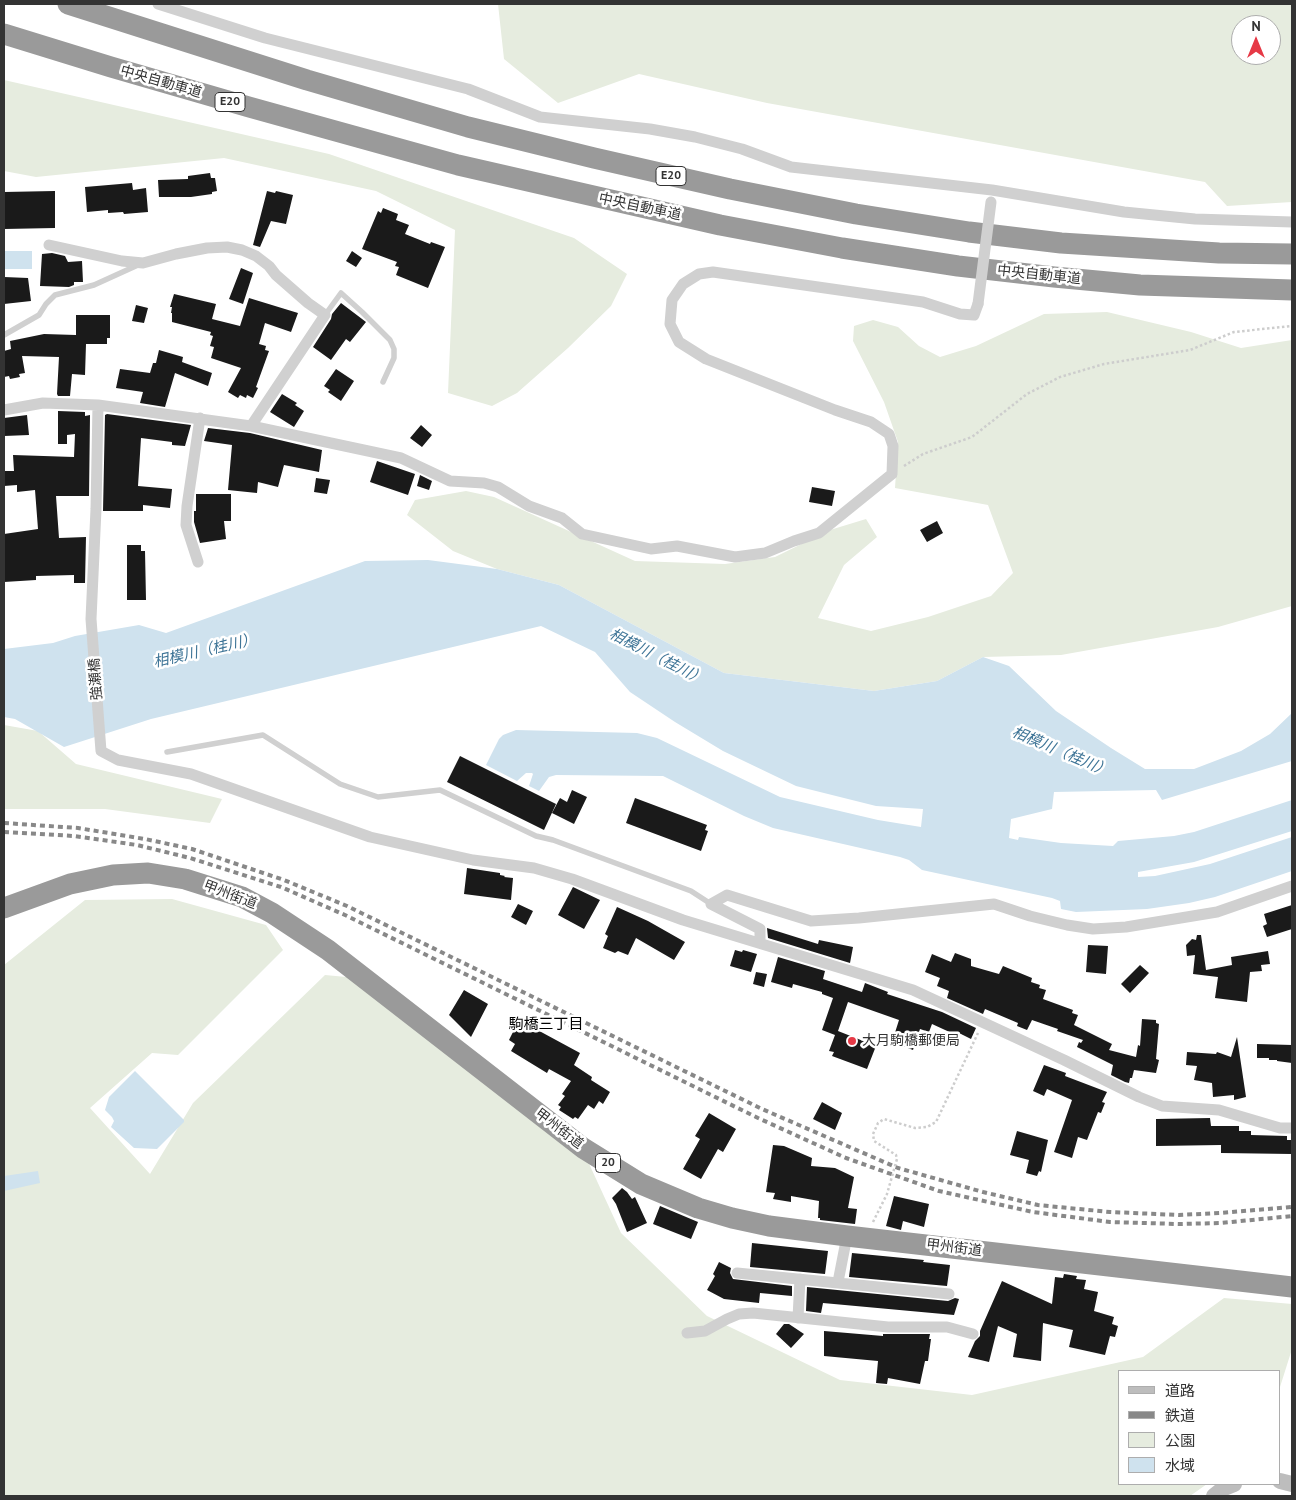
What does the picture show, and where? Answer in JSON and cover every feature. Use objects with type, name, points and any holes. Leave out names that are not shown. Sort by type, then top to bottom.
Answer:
[{"type":"highway","name":"E20","points":[[68,4],[308,80],[468,127],[730,190],[856,214],[969,232],[1062,243],[1219,253],[1292,254]]},
{"type":"highway","name":"中央自動車道","points":[[4,34],[111,68],[458,164],[720,225],[842,248],[958,266],[1140,285],[1292,290]]},
{"type":"highway","points":[[4,45],[247,114],[458,164]]},
{"type":"highway","name":"甲州街道","points":[[4,908],[70,884],[113,875],[148,873],[185,879],[242,897],[272,913],[328,950],[583,1148],[641,1184],[698,1208],[769,1226],[1292,1287]]},
{"type":"street","points":[[158,4],[265,38],[468,89],[540,117],[650,129],[695,137],[742,149],[791,167],[992,196],[1124,212],[1195,219],[1292,222]]},
{"type":"street","points":[[4,410],[43,403],[98,405],[251,426],[401,458],[450,481],[484,483],[498,487],[529,506],[562,518],[582,534],[652,549],[677,546],[735,557],[765,552],[794,540],[819,533],[892,474],[893,446],[889,434],[871,422],[835,410],[706,359],[679,342],[670,324],[672,300],[683,284],[699,274],[713,272],[923,302],[960,314],[974,315],[978,304],[992,196]]},
{"type":"street","points":[[49,245],[143,264],[176,254],[208,248],[227,247],[242,250],[256,256],[269,266],[276,276],[325,315],[251,426]]},
{"type":"street","name":"強瀬橋","points":[[98,405],[91,619],[101,751],[118,760],[191,774],[370,837],[473,860],[534,868],[553,873],[683,920],[760,943]]},
{"type":"street","points":[[198,562],[186,525],[200,418]]},
{"type":"street","points":[[711,904],[727,895],[811,921],[994,904],[1030,916],[1067,925],[1101,928],[1126,927],[1217,912],[1292,886]]},
{"type":"street","points":[[711,904],[760,929],[760,943],[912,990],[1162,1106],[1219,1110],[1280,1128],[1292,1128]]},
{"type":"street","points":[[838,1282],[856,1237]]},
{"type":"street","points":[[737,1273],[948,1294]]},
{"type":"street","points":[[798,1318],[800,1279]]},
{"type":"street","points":[[687,1333],[705,1331],[727,1319],[747,1313],[888,1327],[947,1327],[973,1334]]},
{"type":"street","points":[[1214,1496],[1232,1485]]},
{"type":"lane","points":[[4,335],[39,315],[55,295],[94,285],[143,264]]},
{"type":"lane","points":[[325,315],[341,293],[390,340],[394,349],[394,358],[383,382]]},
{"type":"lane","points":[[167,752],[263,735],[340,784],[378,797],[440,790],[536,836],[553,840],[691,891],[711,904]]},
{"type":"path","points":[[892,474],[924,454],[972,437],[1027,394],[1060,377],[1104,364],[1190,350],[1234,332],[1292,326]]},
{"type":"path","points":[[856,1237],[886,1194],[897,1160],[896,1155],[874,1141],[873,1134],[878,1123],[884,1119],[915,1128],[927,1127],[936,1122],[983,1023]]},
{"type":"green space","points":[[498,4],[1292,4],[1292,202],[1227,206],[1205,182],[767,103],[639,74],[558,103],[504,59]]},
{"type":"green space","points":[[4,80],[329,154],[574,238],[627,274],[611,306],[568,348],[517,393],[492,406],[448,393],[455,230],[376,191],[224,158],[36,177],[4,171]]},
{"type":"green space","points":[[1107,312],[1191,332],[1241,348],[1292,340],[1292,606],[1218,627],[1061,655],[983,657],[937,681],[874,691],[724,673],[559,585],[497,569],[453,551],[407,515],[415,500],[466,491],[494,497],[635,561],[725,564],[775,557],[830,530],[866,519],[877,537],[844,565],[818,618],[871,631],[928,617],[991,596],[1013,573],[988,505],[895,488],[898,442],[884,402],[853,341],[854,326],[873,320],[898,327],[919,346],[940,357],[976,346],[1044,314]]},
{"type":"green space","points":[[4,725],[38,731],[76,764],[222,799],[210,823],[105,809],[4,809]]},
{"type":"green space","points":[[172,899],[266,925],[283,950],[178,1055],[152,1053],[90,1108],[150,1174],[193,1103],[325,975],[357,978],[585,1155],[621,1233],[707,1316],[840,1380],[972,1395],[1143,1357],[1224,1298],[1292,1304],[1292,1349],[1281,1384],[1281,1370],[1118,1370],[1118,1485],[1206,1485],[1190,1496],[4,1496],[4,965],[85,900]]},
{"type":"water","points":[[4,251],[32,251],[32,269],[4,269]]},
{"type":"water","name":"相模川（桂川）","points":[[428,560],[497,569],[559,585],[724,673],[874,691],[937,681],[983,657],[1009,666],[1056,711],[1145,769],[1194,769],[1241,751],[1270,734],[1292,713],[1292,761],[1162,800],[1156,790],[1054,792],[1052,809],[1011,819],[1009,838],[1018,840],[1019,837],[1061,843],[1113,846],[1118,841],[1174,836],[1194,832],[1292,800],[1292,831],[1194,862],[1138,872],[1138,877],[1155,876],[1210,864],[1292,837],[1292,871],[1215,897],[1189,903],[1147,909],[1076,912],[1061,909],[1060,901],[1052,898],[922,870],[909,860],[900,857],[773,828],[744,816],[663,776],[556,775],[549,777],[539,791],[529,786],[532,773],[526,773],[517,781],[486,765],[499,739],[503,735],[516,730],[637,733],[657,738],[780,797],[878,820],[921,827],[923,809],[876,806],[796,786],[723,751],[675,722],[630,692],[595,652],[541,626],[151,719],[64,747],[15,719],[4,717],[4,649],[53,643],[75,636],[139,625],[166,633],[365,561]]},
{"type":"water","points":[[135,1071],[184,1120],[157,1149],[134,1148],[111,1127],[114,1121],[105,1110],[109,1097]]},
{"type":"water","points":[[38,1171],[40,1183],[4,1191],[4,1176]]},
{"type":"building","points":[[210,173],[211,178],[215,178],[217,191],[212,192],[212,194],[191,197],[159,197],[158,180],[188,179],[188,176]]},
{"type":"building","points":[[132,183],[133,190],[146,188],[148,212],[124,214],[123,212],[108,213],[108,210],[87,212],[85,187]]},
{"type":"building","points":[[55,191],[55,228],[4,229],[4,192]]},
{"type":"building","points":[[267,191],[293,195],[286,224],[271,221],[260,247],[253,245]]},
{"type":"building","points":[[383,208],[398,214],[396,220],[409,225],[405,234],[430,244],[431,242],[445,247],[428,288],[396,275],[399,267],[395,266],[397,262],[362,249],[378,211],[381,213]]},
{"type":"building","points":[[352,251],[362,258],[356,267],[346,261]]},
{"type":"building","points":[[52,253],[65,256],[68,262],[82,261],[83,282],[74,282],[74,285],[69,287],[40,286],[42,254]]},
{"type":"building","points":[[241,268],[253,273],[243,304],[229,299]]},
{"type":"building","points":[[4,277],[28,278],[31,301],[4,304]]},
{"type":"building","points":[[174,294],[216,304],[212,319],[240,326],[249,298],[298,313],[291,332],[265,323],[259,344],[266,346],[265,350],[269,351],[256,387],[258,388],[253,398],[247,395],[246,398],[240,395],[238,398],[228,392],[241,368],[211,358],[214,347],[210,346],[213,336],[210,335],[211,332],[172,322],[172,307],[170,307]]},
{"type":"building","points":[[341,303],[366,322],[350,342],[346,339],[331,360],[313,347],[331,319],[332,314]]},
{"type":"building","points":[[136,305],[148,308],[144,323],[132,321]]},
{"type":"building","points":[[76,315],[110,315],[110,338],[107,338],[107,344],[86,344],[85,375],[72,374],[70,396],[58,396],[57,394],[59,357],[22,356],[25,373],[19,374],[20,377],[10,379],[9,376],[4,377],[4,351],[11,349],[10,341],[44,334],[76,335]]},
{"type":"building","points":[[159,350],[183,357],[182,362],[212,373],[208,386],[175,373],[165,407],[140,403],[143,392],[116,388],[120,369],[150,373],[153,363],[156,363]]},
{"type":"building","points":[[336,369],[354,381],[341,401],[328,392],[330,390],[324,386]]},
{"type":"building","points":[[282,394],[297,403],[295,405],[304,411],[294,427],[270,412]]},
{"type":"building","points":[[58,411],[85,412],[85,416],[90,415],[89,496],[56,496],[59,538],[86,537],[85,583],[74,583],[74,575],[36,576],[36,580],[4,582],[4,534],[38,529],[35,490],[17,492],[17,485],[4,486],[4,471],[14,471],[13,455],[74,457],[75,434],[67,435],[67,444],[58,444]]},
{"type":"building","points":[[27,415],[29,435],[4,436],[4,418]]},
{"type":"building","points":[[105,415],[191,425],[185,446],[172,445],[172,442],[141,438],[138,486],[172,489],[170,508],[143,505],[143,511],[103,511]]},
{"type":"building","points":[[421,425],[432,435],[422,447],[410,438]]},
{"type":"building","points":[[208,428],[250,433],[322,450],[319,472],[284,465],[278,487],[258,482],[257,493],[228,490],[232,445],[204,441]]},
{"type":"building","points":[[377,461],[415,474],[408,495],[370,482]]},
{"type":"building","points":[[420,475],[432,481],[429,490],[417,486]]},
{"type":"building","points":[[316,478],[330,480],[327,494],[314,492]]},
{"type":"building","points":[[812,487],[835,491],[832,506],[809,502]]},
{"type":"building","points":[[196,494],[231,494],[231,521],[224,521],[226,539],[200,543],[194,522]]},
{"type":"building","points":[[937,521],[943,533],[927,542],[920,530]]},
{"type":"building","points":[[127,545],[141,545],[141,551],[145,551],[146,600],[127,600]]},
{"type":"building","points":[[460,756],[556,804],[544,830],[447,782]]},
{"type":"building","points":[[572,790],[587,797],[574,824],[552,813],[560,798],[567,802]]},
{"type":"building","points":[[635,798],[707,825],[705,830],[708,831],[701,851],[626,823]]},
{"type":"building","points":[[467,868],[500,873],[504,877],[513,878],[511,900],[464,894]]},
{"type":"building","points":[[573,887],[600,900],[584,929],[558,915]]},
{"type":"building","points":[[518,904],[533,911],[526,925],[511,917]]},
{"type":"building","points":[[1292,905],[1292,929],[1267,937],[1263,926],[1267,924],[1264,914]]},
{"type":"building","points":[[617,907],[648,921],[685,942],[674,960],[636,938],[628,955],[618,951],[615,953],[603,948],[608,936],[605,934]]},
{"type":"building","points":[[767,928],[818,944],[819,940],[853,947],[850,963],[768,938]]},
{"type":"building","points":[[1197,935],[1201,935],[1206,970],[1232,965],[1231,957],[1268,951],[1270,964],[1261,965],[1262,971],[1250,972],[1247,1002],[1215,998],[1218,977],[1193,974],[1195,955],[1187,956],[1186,945],[1192,939],[1196,940]]},
{"type":"building","points":[[1088,945],[1108,946],[1106,974],[1086,972]]},
{"type":"building","points":[[735,950],[757,954],[751,972],[730,966]]},
{"type":"building","points":[[955,953],[971,959],[971,966],[999,974],[1003,966],[1032,978],[1031,982],[1040,985],[1039,988],[1046,990],[1043,999],[1073,1010],[1072,1013],[1078,1015],[1074,1025],[1112,1044],[1109,1050],[1136,1057],[1138,1045],[1140,1046],[1142,1019],[1156,1020],[1156,1023],[1159,1024],[1156,1059],[1159,1060],[1156,1073],[1134,1070],[1129,1083],[1125,1082],[1111,1075],[1113,1065],[1077,1047],[1079,1042],[1081,1043],[1083,1040],[1032,1020],[1027,1030],[1017,1026],[1018,1023],[985,1009],[983,1014],[947,998],[949,991],[937,986],[940,978],[925,972],[932,954],[951,962]]},
{"type":"building","points":[[778,957],[825,971],[823,979],[862,992],[865,983],[888,992],[887,994],[942,1012],[976,1028],[971,1039],[961,1034],[957,1033],[956,1035],[932,1024],[929,1032],[920,1029],[913,1050],[892,1042],[899,1020],[848,1002],[838,1031],[876,1046],[867,1069],[832,1056],[834,1052],[829,1051],[835,1035],[822,1030],[833,998],[822,994],[822,992],[793,984],[792,988],[771,982]]},
{"type":"building","points":[[1140,965],[1149,973],[1130,993],[1121,984]]},
{"type":"building","points":[[756,972],[767,974],[764,987],[753,984]]},
{"type":"building","points":[[464,990],[488,1004],[471,1037],[449,1015]]},
{"type":"building","points":[[519,1020],[580,1053],[574,1065],[592,1077],[591,1080],[610,1092],[603,1104],[599,1101],[594,1109],[588,1105],[578,1119],[575,1117],[573,1119],[559,1110],[561,1107],[558,1105],[565,1096],[562,1094],[571,1081],[549,1069],[547,1073],[511,1051],[515,1044],[509,1040]]},
{"type":"building","points":[[1237,1037],[1246,1097],[1234,1100],[1234,1095],[1213,1097],[1212,1083],[1194,1080],[1197,1066],[1186,1065],[1187,1052],[1216,1054],[1217,1052],[1231,1057]]},
{"type":"building","points":[[1257,1044],[1292,1045],[1292,1063],[1269,1060],[1269,1058],[1257,1058]]},
{"type":"building","points":[[1044,1065],[1066,1073],[1065,1076],[1107,1092],[1102,1102],[1105,1103],[1101,1113],[1098,1112],[1087,1140],[1078,1137],[1072,1158],[1054,1152],[1072,1100],[1047,1089],[1044,1096],[1033,1091]]},
{"type":"building","points":[[822,1102],[842,1113],[835,1130],[813,1119]]},
{"type":"building","points":[[709,1113],[736,1129],[723,1152],[718,1149],[701,1179],[683,1169],[700,1139],[695,1136]]},
{"type":"building","points":[[1210,1118],[1211,1126],[1239,1126],[1239,1131],[1251,1131],[1251,1135],[1287,1136],[1287,1140],[1292,1140],[1292,1154],[1221,1153],[1221,1145],[1156,1146],[1156,1119]]},
{"type":"building","points":[[1017,1131],[1048,1140],[1041,1172],[1039,1171],[1037,1176],[1026,1173],[1029,1160],[1010,1155]]},
{"type":"building","points":[[773,1145],[784,1146],[812,1158],[811,1166],[835,1168],[854,1177],[848,1208],[857,1209],[855,1224],[820,1220],[818,1218],[819,1201],[791,1196],[791,1202],[773,1199],[775,1193],[766,1192]]},
{"type":"building","points":[[622,1188],[632,1199],[635,1197],[647,1223],[627,1232],[612,1198]]},
{"type":"building","points":[[894,1196],[929,1204],[924,1227],[903,1221],[901,1230],[886,1226]]},
{"type":"building","points":[[660,1206],[698,1222],[691,1239],[653,1224]]},
{"type":"building","points":[[752,1243],[828,1251],[825,1274],[750,1267]]},
{"type":"building","points":[[852,1253],[924,1260],[923,1262],[950,1265],[947,1286],[849,1277]]},
{"type":"building","points":[[719,1262],[731,1268],[730,1273],[733,1279],[792,1286],[792,1296],[760,1293],[759,1303],[724,1299],[707,1290],[715,1276],[713,1274]]},
{"type":"building","points":[[1064,1274],[1077,1276],[1076,1279],[1086,1280],[1084,1289],[1098,1292],[1094,1311],[1114,1317],[1112,1324],[1118,1326],[1115,1337],[1110,1336],[1105,1355],[1069,1347],[1073,1330],[1043,1323],[1041,1361],[1013,1357],[1017,1334],[998,1326],[989,1362],[968,1357],[975,1341],[980,1336],[980,1331],[1002,1281],[1052,1304],[1055,1277],[1063,1278]]},
{"type":"building","points":[[807,1287],[948,1301],[955,1298],[959,1299],[954,1315],[823,1303],[821,1313],[806,1311]]},
{"type":"building","points":[[784,1324],[789,1324],[804,1334],[791,1348],[776,1334]]},
{"type":"building","points":[[824,1331],[883,1336],[883,1334],[930,1334],[928,1361],[925,1361],[920,1384],[888,1378],[887,1384],[876,1383],[878,1361],[824,1356]]},
{"type":"railway","points":[[4,823],[78,828],[145,839],[192,849],[284,880],[347,906],[762,1109],[898,1168],[1038,1205],[1110,1212],[1179,1215],[1292,1207]]},
{"type":"railway","points":[[4,832],[74,836],[137,845],[190,858],[281,887],[345,915],[758,1118],[846,1158],[939,1191],[1033,1212],[1110,1222],[1221,1223],[1292,1216]]},
{"type":"place","name":"大月駒橋郵便局","points":[[852,1041]]},
{"type":"district","name":"駒橋三丁目","points":[[546,1025]]}]
